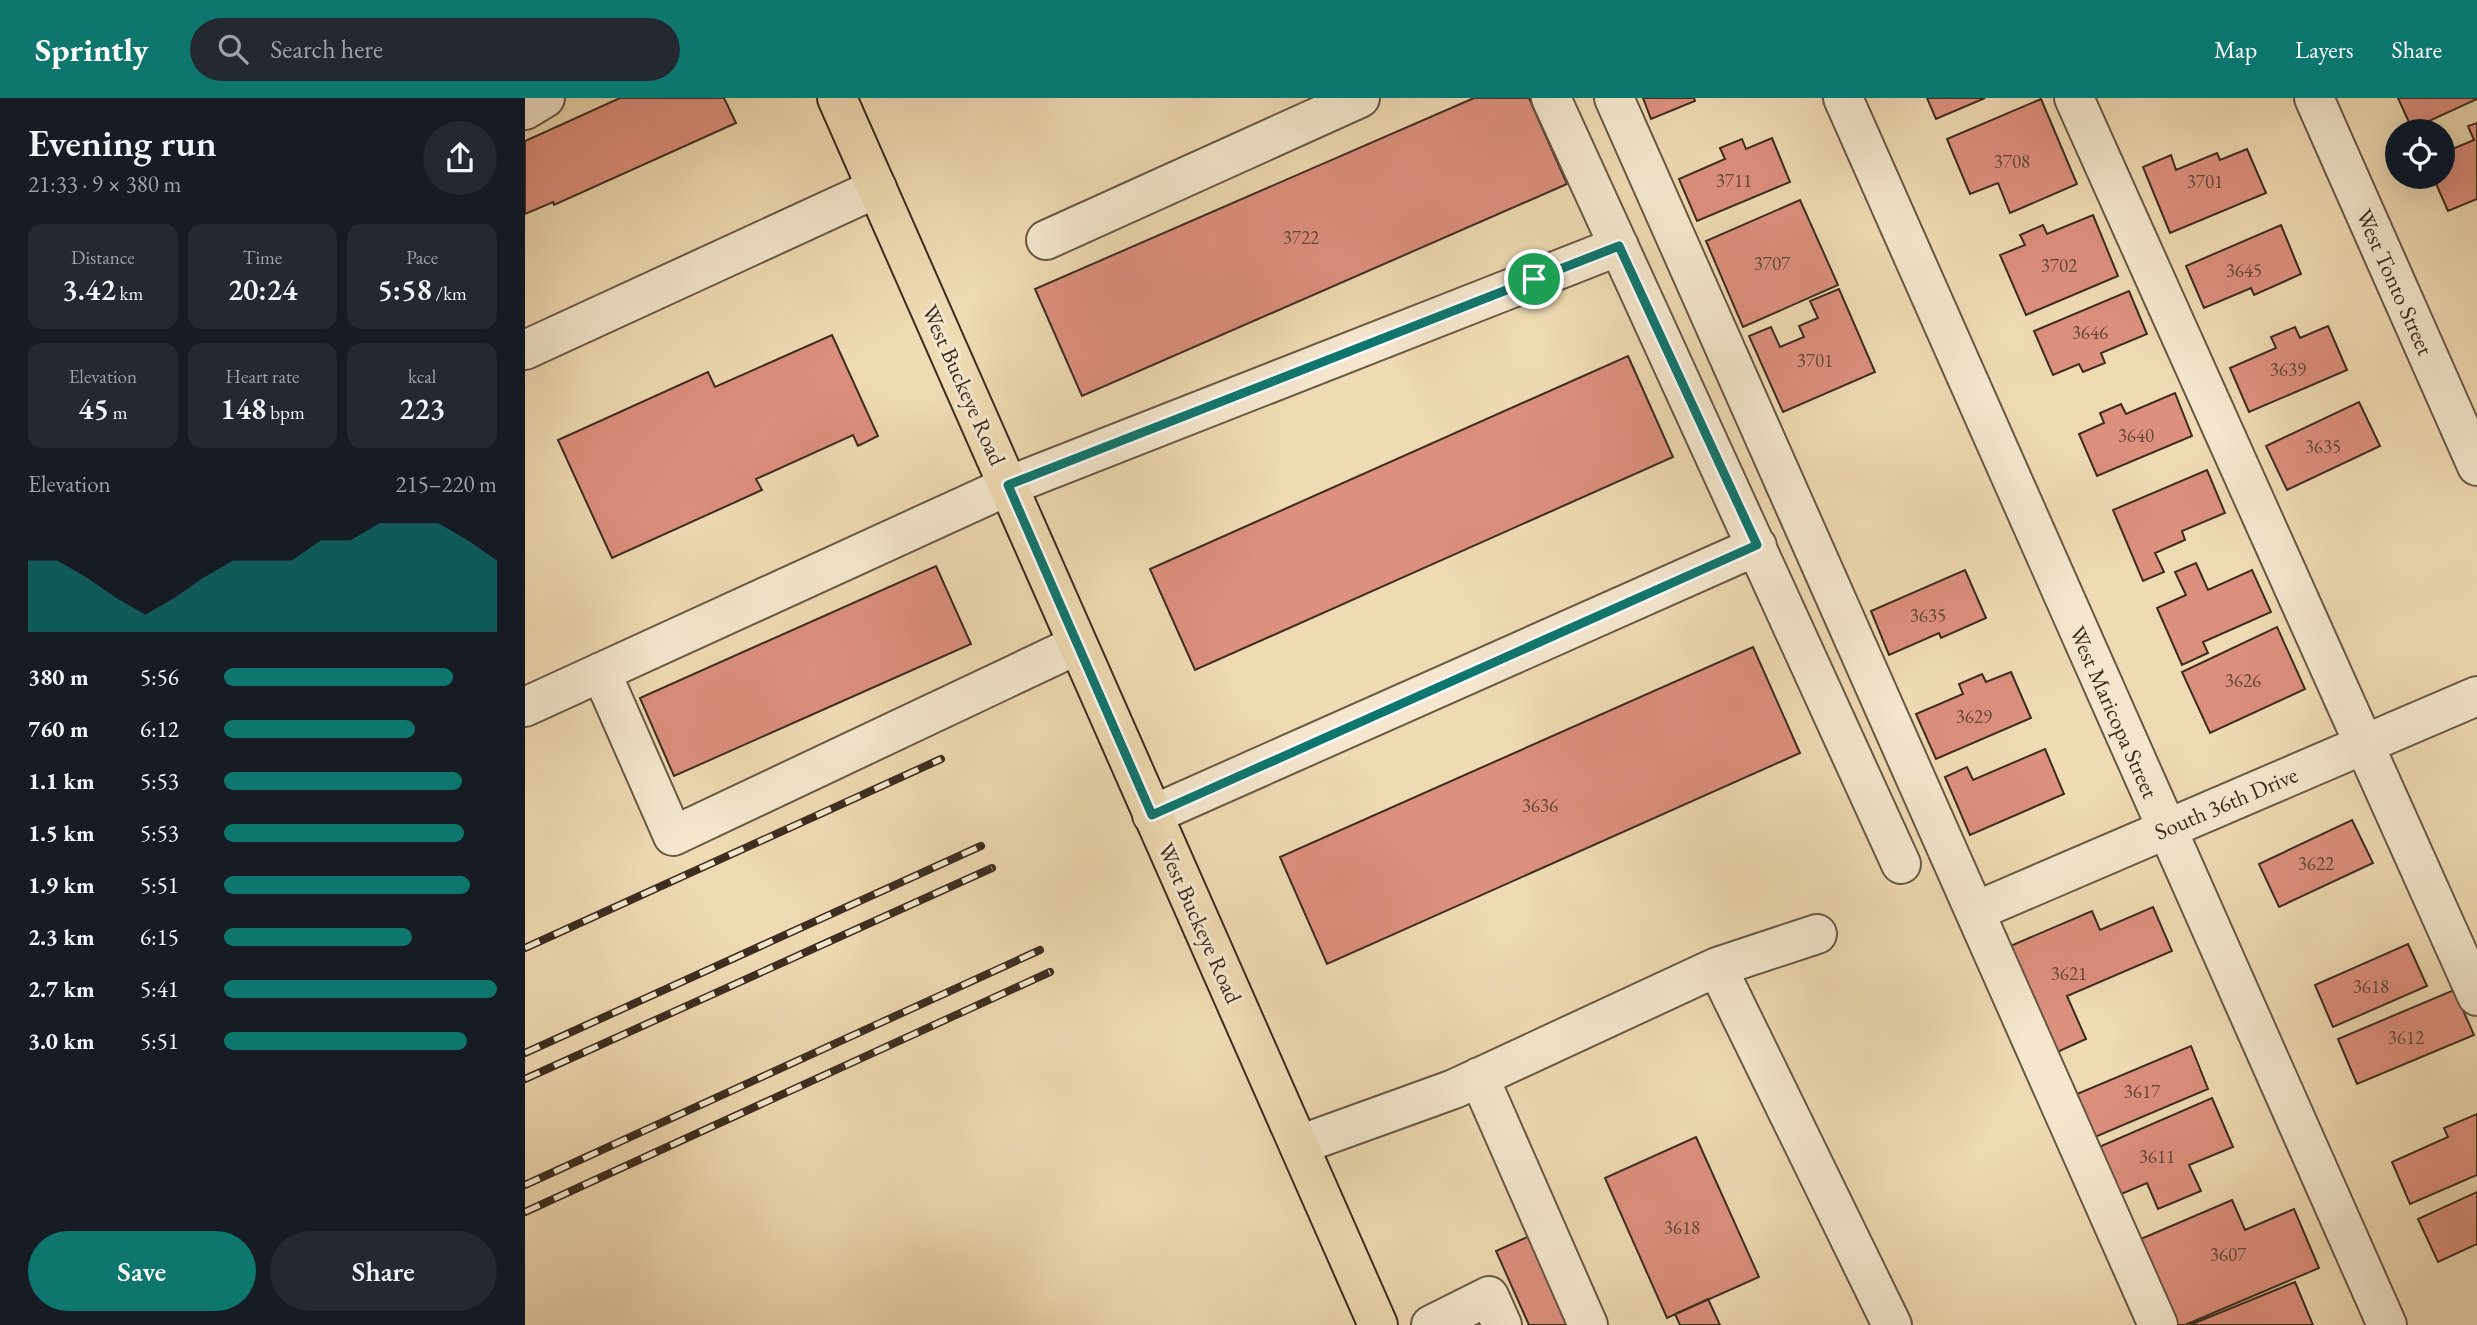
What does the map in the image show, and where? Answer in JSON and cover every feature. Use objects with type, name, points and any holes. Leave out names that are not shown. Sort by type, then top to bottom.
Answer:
[{"type":"main road","name":"West Buckeye Road","points":[[837,98],[1378,1325]]},
{"type":"street","points":[[525,110],[545,98]]},
{"type":"street","points":[[1045,240],[1360,98]]},
{"type":"street","points":[[1551,98],[1901,864]]},
{"type":"street","points":[[1614,98],[2158,1325]]},
{"type":"street","name":"West Maricopa Street","points":[[1843,98],[2387,1325]]},
{"type":"street","points":[[2074,98],[2477,996]]},
{"type":"street","name":"West Tonto Street","points":[[2314,98],[2477,466]]},
{"type":"street","points":[[525,350],[877,188]]},
{"type":"street","points":[[525,707],[1008,485],[1619,246]]},
{"type":"street","points":[[1152,815],[1757,545]]},
{"type":"street","points":[[601,672],[673,836],[1077,645]]},
{"type":"street","name":"South 36th Drive","points":[[1976,911],[2477,696]]},
{"type":"street","points":[[1299,1145],[1454,1089],[1717,967],[1817,934]]},
{"type":"street","points":[[1717,967],[1892,1325]]},
{"type":"street","points":[[1479,1077],[1588,1325]]},
{"type":"street","points":[[1431,1325],[1489,1296],[1502,1325]]},
{"type":"building","points":[[620,98],[724,98],[736,123],[554,205],[553,202],[525,214],[525,141]]},
{"type":"building","points":[[1474,98],[1529,98],[1567,184],[1082,396],[1035,289]]},
{"type":"building","points":[[1643,98],[1694,98],[1695,101],[1651,119]]},
{"type":"building","points":[[1927,98],[1985,98],[1936,119]]},
{"type":"building","points":[[2398,98],[2477,98],[2434,119],[2407,119]]},
{"type":"building","points":[[2041,99],[2077,184],[2010,213],[1998,183],[1970,194],[1947,139]]},
{"type":"building","points":[[2477,123],[2477,199],[2448,211],[2438,189],[2455,189],[2455,148],[2474,140],[2468,126]]},
{"type":"building","points":[[1772,138],[1790,182],[1697,221],[1679,179],[1725,159],[1720,148],[1742,139],[1746,149]]},
{"type":"building","points":[[2247,149],[2266,193],[2170,233],[2143,167],[2171,155],[2176,170],[2217,153],[2220,160]]},
{"type":"building","points":[[1800,200],[1838,285],[1743,327],[1706,241]]},
{"type":"building","points":[[2093,215],[2118,276],[2026,315],[2000,255],[2025,245],[2020,235],[2043,225],[2047,234]]},
{"type":"building","points":[[2281,225],[2301,274],[2254,295],[2251,288],[2204,308],[2186,266]]},
{"type":"building","points":[[1839,289],[1875,372],[1783,412],[1749,336],[1771,327],[1780,347],[1804,337],[1799,326],[1818,318],[1810,301]]},
{"type":"building","points":[[2129,291],[2147,334],[2101,353],[2105,363],[2083,372],[2079,364],[2053,375],[2034,331]]},
{"type":"building","points":[[2328,326],[2347,370],[2249,412],[2230,368],[2276,348],[2271,337],[2295,327],[2300,338]]},
{"type":"building","points":[[832,335],[878,436],[858,446],[853,435],[756,479],[762,490],[612,558],[558,440],[708,372],[715,387]]},
{"type":"building","points":[[1628,356],[1673,457],[1195,670],[1150,569]]},
{"type":"building","points":[[2175,393],[2192,436],[2097,476],[2079,434],[2104,423],[2100,413],[2121,404],[2126,414]]},
{"type":"building","points":[[2359,402],[2380,446],[2287,490],[2266,446]]},
{"type":"building","points":[[2207,470],[2225,513],[2182,531],[2185,540],[2155,553],[2164,572],[2143,581],[2113,510]]},
{"type":"building","points":[[2196,563],[2208,590],[2252,570],[2271,612],[2203,642],[2208,653],[2182,665],[2157,608],[2186,595],[2175,572]]},
{"type":"building","points":[[936,566],[971,644],[674,776],[640,698]]},
{"type":"building","points":[[1965,570],[1986,618],[1941,638],[1939,633],[1889,655],[1871,611]]},
{"type":"building","points":[[2277,627],[2305,689],[2210,733],[2182,672]]},
{"type":"building","points":[[1753,647],[1800,753],[1327,964],[1280,857]]},
{"type":"building","points":[[2011,672],[2031,718],[1936,759],[1916,714],[1963,694],[1959,684],[1982,674],[1986,682]]},
{"type":"building","points":[[2045,749],[2064,794],[1970,835],[1945,777],[1967,767],[1973,780]]},
{"type":"building","points":[[2352,820],[2373,863],[2279,907],[2259,864]]},
{"type":"building","points":[[2153,907],[2172,951],[2067,996],[2086,1039],[2053,1054],[2008,947],[2092,911],[2100,930]]},
{"type":"building","points":[[2408,944],[2427,986],[2333,1027],[2315,985]]},
{"type":"building","points":[[2454,990],[2474,1035],[2357,1084],[2338,1039]]},
{"type":"building","points":[[2191,1046],[2208,1089],[2095,1137],[2077,1094]]},
{"type":"building","points":[[2212,1098],[2233,1147],[2189,1165],[2201,1191],[2158,1209],[2147,1183],[2119,1195],[2099,1147]]},
{"type":"building","points":[[2477,1114],[2477,1175],[2410,1204],[2392,1162],[2448,1137],[2444,1128]]},
{"type":"building","points":[[1696,1137],[1759,1277],[1667,1318],[1605,1178]]},
{"type":"building","points":[[2477,1192],[2477,1244],[2438,1262],[2418,1219]]},
{"type":"building","points":[[2232,1200],[2245,1230],[2294,1209],[2319,1268],[2185,1325],[2172,1325],[2136,1241]]},
{"type":"building","points":[[1534,1234],[1575,1325],[1529,1325],[1496,1251]]},
{"type":"building","points":[[2295,1282],[2313,1325],[2190,1325]]},
{"type":"building","points":[[1708,1299],[1720,1325],[1680,1325],[1675,1314]]},
{"type":"railway","points":[[525,948],[941,759]]},
{"type":"railway","points":[[525,1053],[981,846]]},
{"type":"railway","points":[[525,1079],[992,868]]},
{"type":"railway","points":[[525,1185],[1040,950]]},
{"type":"railway","points":[[525,1212],[1050,972]]},
{"type":"route","points":[[1619,246],[1757,545],[1152,815],[1008,485],[1534,279],[1619,246]]}]
